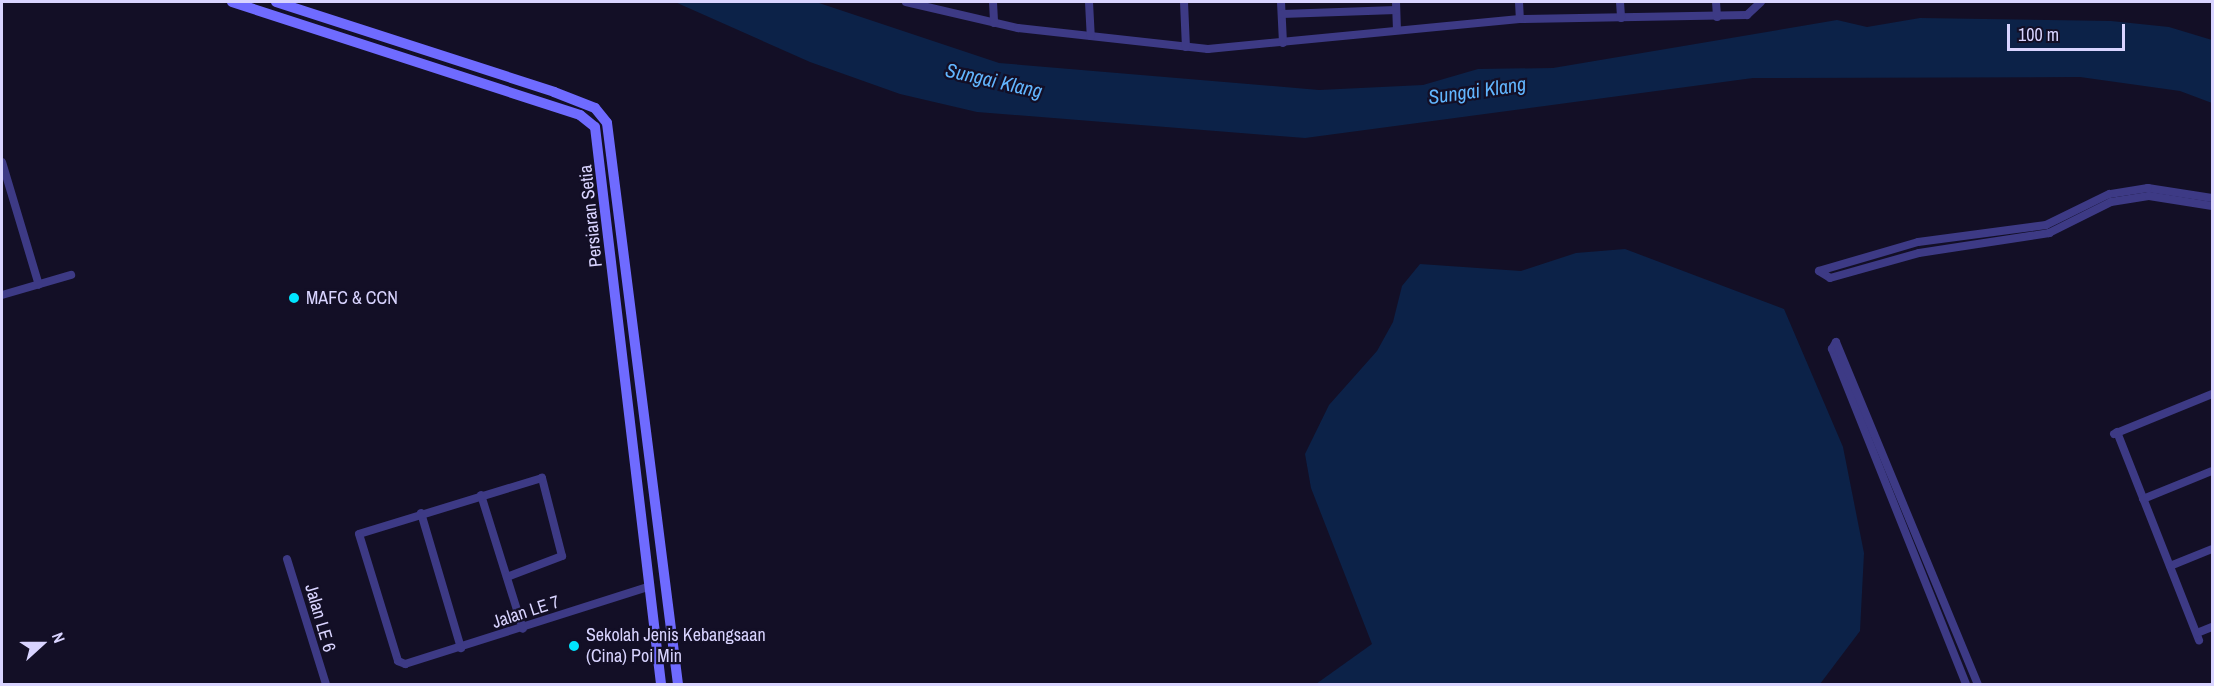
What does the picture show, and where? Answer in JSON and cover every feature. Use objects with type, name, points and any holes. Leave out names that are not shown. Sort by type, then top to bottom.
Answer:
[{"type":"street","points":[[232,2],[580,115],[593,125],[604,118],[595,108],[554,92],[276,2]]},
{"type":"street","points":[[907,2],[994,23],[1186,47],[1283,43],[1397,29],[1520,19],[1747,15],[1761,2]]},
{"type":"street","points":[[993,2],[994,23]]},
{"type":"street","points":[[1089,2],[1091,36]]},
{"type":"street","points":[[1184,2],[1186,47]]},
{"type":"street","points":[[1281,2],[1283,43]]},
{"type":"street","points":[[1519,2],[1520,19]]},
{"type":"street","points":[[1620,2],[1621,18]]},
{"type":"street","points":[[1716,2],[1716,17]]},
{"type":"street","points":[[1282,14],[1396,6],[1397,29]]},
{"type":"street","name":"Persiaran Setia","points":[[604,118],[667,584],[678,684]]},
{"type":"street","name":"Persiaran Setia","points":[[593,125],[599,137],[648,587],[661,684]]},
{"type":"street","points":[[2,162],[39,285]]},
{"type":"street","points":[[2212,198],[2148,188],[2109,194],[2046,225],[1918,242],[1819,271],[1830,278],[1919,253],[2049,233],[2110,202],[2149,196],[2212,206]]},
{"type":"street","points":[[2,295],[71,275]]},
{"type":"street","points":[[1966,684],[1832,349],[1836,342],[1978,684]]},
{"type":"street","points":[[2212,394],[2115,433],[2144,499],[2198,637],[2212,627]]},
{"type":"street","points":[[2144,499],[2212,471]]},
{"type":"street","points":[[461,648],[421,513],[543,479],[562,556],[507,577]]},
{"type":"street","points":[[482,495],[523,629]]},
{"type":"street","name":"Jalan LE 7","points":[[421,513],[359,534],[398,661],[412,664],[648,587]]},
{"type":"street","points":[[2170,566],[2212,549]]},
{"type":"street","name":"Jalan LE 6","points":[[287,559],[326,684]]},
{"type":"street","points":[[648,587],[667,584]]},
{"type":"water","name":"Sungai Klang","points":[[675,2],[816,2],[999,63],[1319,90],[1423,85],[1478,69],[1553,68],[1837,20],[1867,27],[1920,18],[2111,21],[2169,27],[2212,40],[2212,103],[2180,91],[2080,77],[1753,78],[1305,138],[977,112],[900,94],[810,62]]},
{"type":"water","points":[[1625,249],[1784,309],[1843,447],[1864,553],[1860,631],[1820,684],[1316,684],[1372,644],[1311,488],[1305,454],[1329,405],[1377,351],[1393,322],[1402,286],[1420,264],[1521,271],[1576,253]]},
{"type":"place","name":"MAFC & CCN","points":[[294,298]]},
{"type":"place","name":"Sekolah Jenis Kebangsaan (Cina) Poi Min","points":[[574,646]]}]
